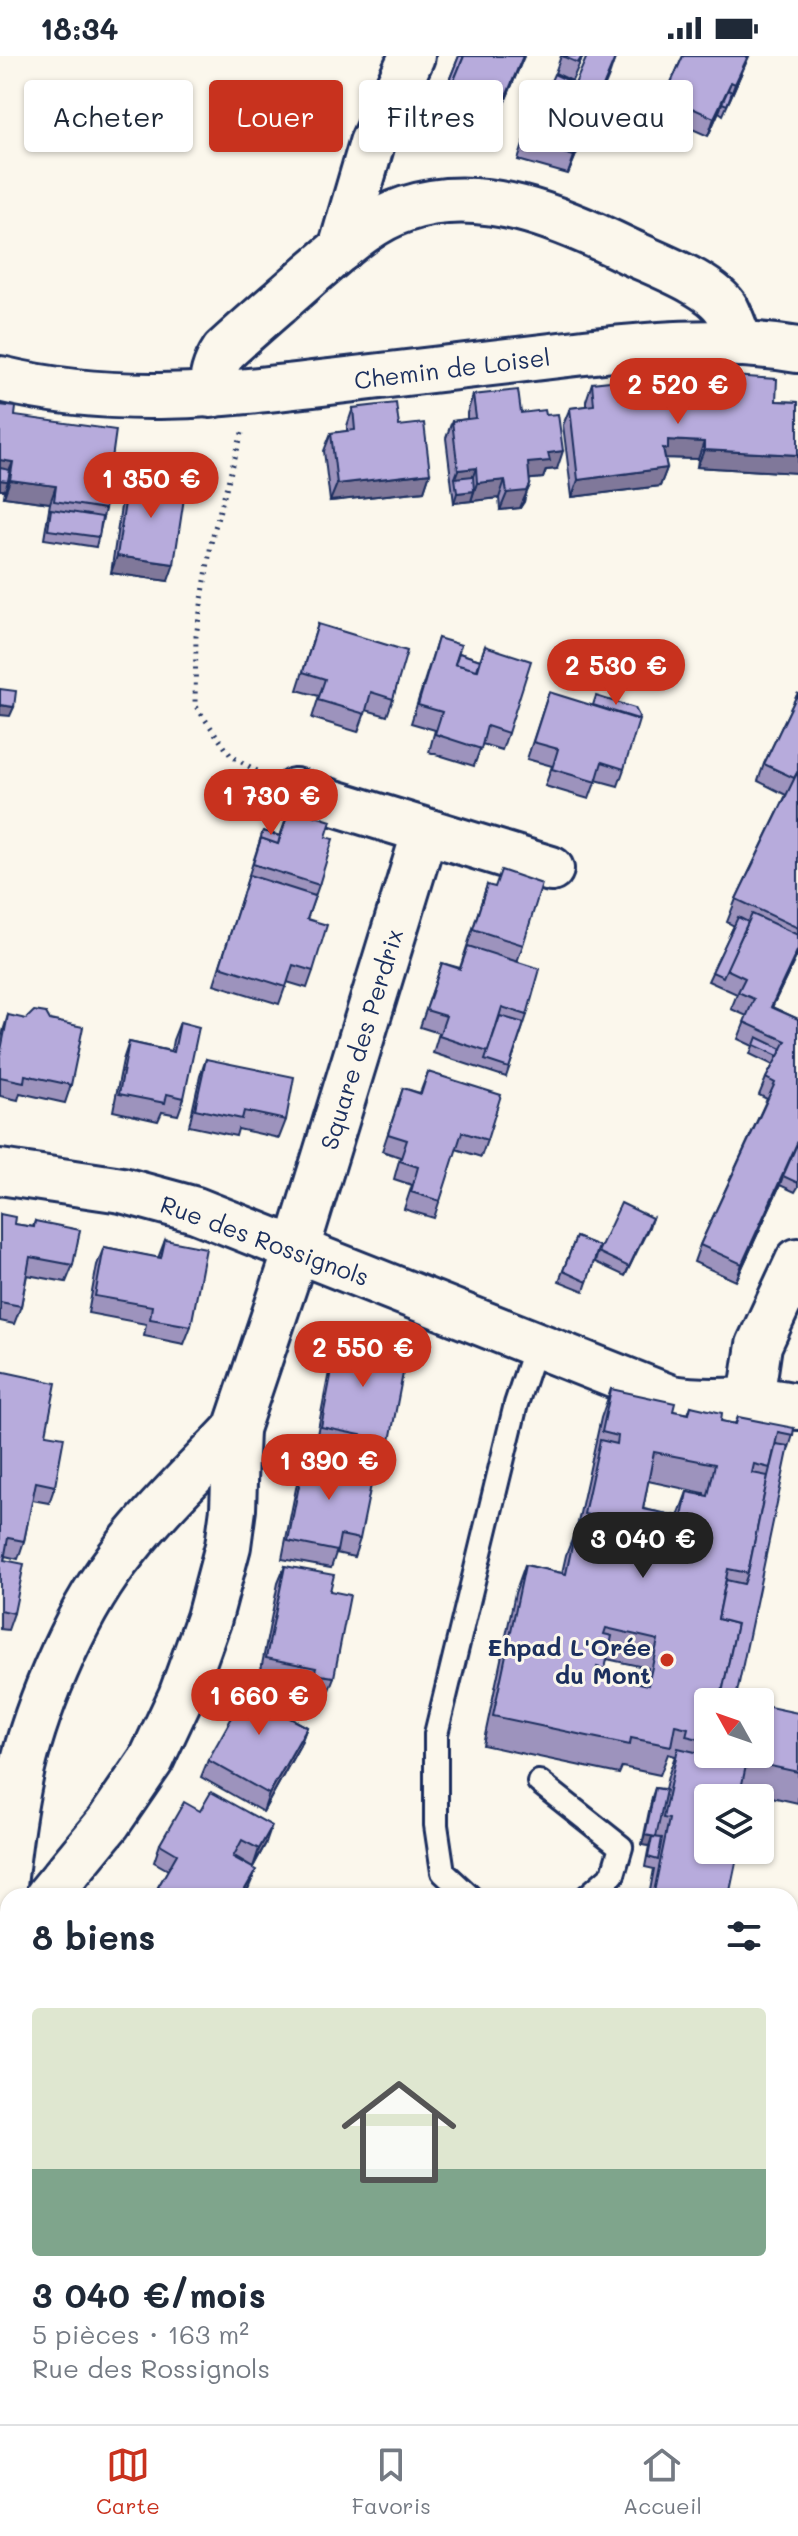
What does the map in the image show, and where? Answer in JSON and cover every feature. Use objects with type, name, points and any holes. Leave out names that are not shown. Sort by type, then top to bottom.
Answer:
[{"type":"street","points":[[341,249],[372,143],[412,56]]},
{"type":"street","points":[[211,395],[215,363],[224,351],[341,249],[382,219],[405,209],[452,201],[502,203],[546,216],[606,240],[694,283],[715,296],[726,308],[741,344]]},
{"type":"street","name":"Chemin de Loisel","points":[[0,379],[119,397],[211,395],[650,345],[741,344],[798,350]]},
{"type":"street","points":[[295,791],[551,869]]},
{"type":"street","name":"Square des Perdrix","points":[[236,1429],[297,1248],[425,831]]},
{"type":"street","name":"Rue des Rossignols","points":[[0,1172],[135,1194],[209,1214],[671,1398],[705,1402],[751,1399],[798,1407]]},
{"type":"street","points":[[751,1399],[759,1345],[798,1261]]},
{"type":"street","points":[[55,1888],[108,1823],[151,1760],[181,1696],[209,1618],[228,1546],[233,1509],[236,1429]]},
{"type":"street","points":[[4,1888],[18,1786],[30,1739],[77,1624],[115,1562],[134,1538],[236,1429]]},
{"type":"lane","points":[[460,1888],[443,1872],[436,1825],[436,1734],[516,1404],[536,1344]]},
{"type":"lane","points":[[539,1782],[621,1847],[613,1874],[597,1888]]},
{"type":"path","points":[[254,390],[212,538],[196,636],[195,705],[231,756],[295,791]]},
{"type":"building","points":[[459,56],[464,56],[454,80],[449,80]]},
{"type":"building","points":[[464,56],[523,56],[503,104],[503,80],[454,80]]},
{"type":"building","points":[[562,56],[582,56],[578,63]]},
{"type":"building","points":[[587,56],[615,58],[606,80],[577,80]]},
{"type":"building","points":[[683,56],[748,56],[735,84],[731,82],[714,118],[693,109],[693,80],[672,80]]},
{"type":"building","points":[[554,74],[567,80],[551,80]]},
{"type":"building","points":[[728,90],[732,92],[727,105],[722,103]]},
{"type":"building","points":[[732,376],[777,379],[776,401],[798,402],[798,455],[704,450],[704,442],[668,440],[668,449],[663,448],[667,468],[578,480],[570,408],[594,405],[592,383],[637,378],[639,399],[662,396],[663,401],[686,398],[707,400],[707,396],[731,398]]},
{"type":"building","points":[[518,390],[521,413],[545,410],[546,415],[558,414],[563,451],[548,453],[550,461],[528,463],[530,485],[527,491],[507,493],[505,480],[477,483],[476,468],[458,470],[452,421],[476,418],[473,395]]},
{"type":"building","points":[[396,403],[399,426],[424,423],[430,473],[337,484],[331,433],[355,430],[353,408]]},
{"type":"building","points":[[0,405],[16,407],[15,416],[116,430],[105,509],[54,501],[56,486],[10,480],[13,462],[0,460]]},
{"type":"building","points":[[0,468],[10,470],[8,481],[0,480]]},
{"type":"building","points":[[129,476],[186,485],[174,564],[117,556]]},
{"type":"building","points":[[473,476],[474,491],[457,493],[455,478]]},
{"type":"building","points":[[51,509],[102,517],[99,537],[48,530]]},
{"type":"building","points":[[318,624],[407,651],[393,699],[371,692],[365,714],[318,700],[325,679],[303,672]]},
{"type":"building","points":[[438,638],[461,645],[455,664],[478,670],[485,646],[531,661],[508,733],[487,726],[481,749],[435,734],[442,712],[418,705]]},
{"type":"building","points":[[459,653],[480,660],[477,670],[455,664]]},
{"type":"building","points":[[0,689],[16,691],[14,707],[0,705]]},
{"type":"building","points":[[549,692],[639,720],[624,769],[602,762],[596,782],[552,769],[558,749],[533,742]]},
{"type":"building","points":[[798,693],[798,771],[794,778],[764,764]]},
{"type":"building","points":[[596,696],[635,708],[638,719],[593,705]]},
{"type":"building","points":[[798,771],[798,928],[736,899]]},
{"type":"building","points":[[290,808],[331,821],[326,837],[333,839],[319,885],[253,864],[261,838],[278,844]]},
{"type":"building","points":[[263,831],[280,836],[278,844],[261,838],[258,847]]},
{"type":"building","points":[[501,870],[542,884],[523,945],[473,929],[487,885],[495,887]]},
{"type":"building","points":[[249,875],[315,896],[307,919],[327,925],[313,971],[293,965],[286,987],[220,966]]},
{"type":"building","points":[[752,914],[798,935],[798,949],[771,1007],[798,1019],[798,1141],[742,1264],[700,1245],[775,1083],[766,1078],[786,1041],[744,1022],[754,999],[738,992],[745,978],[726,969]]},
{"type":"building","points":[[738,917],[748,922],[723,977],[712,972]]},
{"type":"building","points":[[468,946],[540,969],[527,1015],[502,1007],[488,1052],[439,1036],[446,1016],[426,1010],[442,963],[460,969]]},
{"type":"building","points":[[34,1011],[46,1013],[50,1020],[83,1027],[71,1085],[25,1075],[24,1082],[0,1077],[0,1055],[8,1015],[26,1019]]},
{"type":"building","points":[[500,1016],[524,1023],[509,1068],[485,1060]]},
{"type":"building","points":[[180,1022],[199,1027],[184,1098],[167,1094],[165,1103],[119,1094],[129,1042],[174,1052]]},
{"type":"building","points":[[757,1037],[782,1049],[778,1056],[754,1045]]},
{"type":"building","points":[[206,1059],[294,1077],[286,1120],[244,1111],[242,1119],[195,1109]]},
{"type":"building","points":[[428,1072],[501,1095],[487,1140],[462,1132],[440,1201],[411,1192],[418,1167],[400,1161],[407,1140],[388,1134],[403,1088],[421,1094]]},
{"type":"building","points":[[798,1142],[798,1183],[783,1176]]},
{"type":"building","points":[[621,1203],[652,1218],[629,1267],[598,1252]]},
{"type":"building","points":[[0,1214],[15,1217],[14,1224],[34,1227],[35,1221],[80,1230],[73,1265],[30,1257],[21,1306],[0,1302]]},
{"type":"building","points":[[576,1237],[599,1246],[587,1282],[563,1271]]},
{"type":"building","points":[[165,1240],[206,1248],[191,1326],[150,1319],[152,1306],[95,1296],[104,1247],[161,1258]]},
{"type":"building","points":[[339,1334],[388,1343],[385,1359],[405,1363],[390,1441],[321,1427]]},
{"type":"building","points":[[0,1371],[56,1383],[46,1434],[64,1437],[55,1486],[36,1482],[24,1541],[8,1538],[4,1560],[24,1564],[14,1613],[0,1610]]},
{"type":"building","name":"Ehpad L'Orée du Mont","points":[[611,1389],[675,1403],[673,1411],[689,1414],[691,1406],[722,1413],[721,1421],[736,1424],[738,1417],[794,1428],[793,1435],[778,1432],[770,1468],[754,1464],[752,1473],[768,1476],[748,1573],[728,1569],[718,1619],[737,1624],[723,1688],[694,1688],[694,1738],[686,1736],[688,1728],[675,1725],[671,1746],[631,1738],[630,1745],[493,1716],[525,1565],[566,1574],[576,1527],[607,1533],[610,1519],[584,1514],[600,1440],[617,1444],[618,1436],[602,1432]],"holes":[[[654,1452],[715,1464],[708,1496],[687,1492],[682,1517],[643,1509]],[[606,1628],[658,1640],[648,1685],[596,1673],[597,1667],[605,1669],[612,1636],[604,1634]]]},
{"type":"building","points":[[776,1444],[789,1446],[738,1688],[723,1688],[737,1624],[718,1619],[726,1580],[744,1584]]},
{"type":"building","points":[[306,1450],[356,1460],[353,1476],[372,1480],[360,1539],[340,1535],[337,1551],[288,1541]]},
{"type":"building","points":[[285,1566],[334,1575],[330,1591],[350,1595],[334,1677],[314,1674],[316,1668],[266,1658]]},
{"type":"building","points":[[254,1678],[298,1703],[290,1718],[307,1727],[269,1794],[208,1760]]},
{"type":"building","points":[[774,1708],[798,1713],[798,1772],[774,1767]]},
{"type":"building","points":[[678,1748],[694,1752],[694,1768],[745,1768],[742,1784],[694,1784],[694,1864],[736,1864],[731,1888],[655,1888],[669,1819],[663,1818]]},
{"type":"building","points":[[655,1788],[666,1790],[656,1837],[645,1835]]},
{"type":"building","points":[[211,1792],[272,1826],[259,1849],[242,1840],[233,1857],[256,1870],[246,1888],[158,1887],[177,1854],[160,1844],[184,1802],[200,1811]]},
{"type":"building","points":[[652,1837],[662,1838],[658,1860],[648,1857]]},
{"type":"place","name":"Ehpad L'Orée du Mont","points":[[667,1660]]}]
